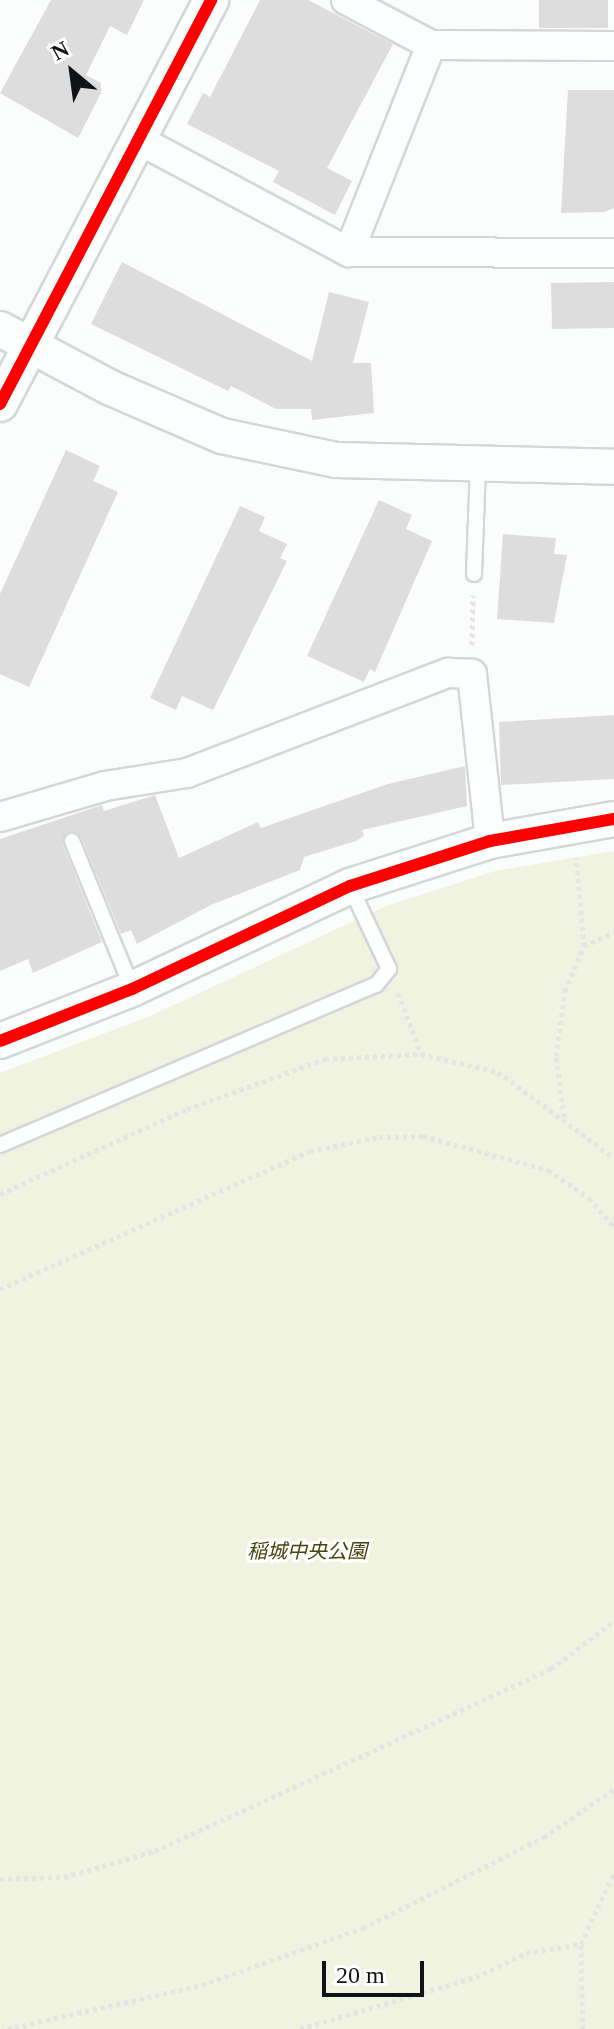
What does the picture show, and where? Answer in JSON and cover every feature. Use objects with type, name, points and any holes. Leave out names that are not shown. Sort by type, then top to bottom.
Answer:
[{"type":"street","points":[[0,404],[211,0]]},
{"type":"street","points":[[346,0],[431,45],[614,46]]},
{"type":"street","points":[[349,252],[431,45]]},
{"type":"street","points":[[137,139],[349,252],[614,253]]},
{"type":"street","points":[[0,329],[222,436],[336,460],[478,466],[614,467]]},
{"type":"street","points":[[0,817],[105,786],[187,773],[448,673],[472,674],[490,841]]},
{"type":"street","points":[[0,1041],[132,989],[350,886],[490,841],[614,819]]},
{"type":"lane","points":[[474,574],[478,466]]},
{"type":"lane","points":[[72,841],[132,989]]},
{"type":"lane","points":[[0,1145],[376,985],[389,969],[350,886]]},
{"type":"path","points":[[472,674],[474,574]]},
{"type":"path","points":[[564,1118],[556,1056],[565,991],[584,946],[575,849]]},
{"type":"path","points":[[584,946],[614,932]]},
{"type":"path","points":[[389,969],[421,1054]]},
{"type":"path","points":[[0,1194],[187,1109],[325,1059],[421,1054],[498,1072],[614,1158]]},
{"type":"path","points":[[0,1289],[310,1151],[379,1137],[423,1136],[548,1170],[589,1198],[614,1227]]},
{"type":"path","points":[[0,1879],[64,1877],[155,1851],[551,1669],[614,1621]]},
{"type":"path","points":[[7,2029],[202,1985],[363,1928],[544,1837],[614,1789]]},
{"type":"path","points":[[583,2029],[581,1944],[614,1873]]},
{"type":"path","points":[[300,2029],[476,1977],[526,1953],[581,1944]]},
{"type":"green space","name":"稲城中央公園","points":[[614,851],[614,2029],[0,2029],[0,1073],[150,1016],[386,906],[495,871]]},
{"type":"building","points":[[51,0],[144,0],[127,35],[110,26],[86,75],[101,83],[101,93],[78,138],[0,93]]},
{"type":"building","points":[[260,0],[308,0],[393,44],[327,168],[352,181],[335,215],[273,182],[279,171],[187,124],[203,93],[210,97]]},
{"type":"building","points":[[539,0],[608,0],[608,28],[539,28]]},
{"type":"building","points":[[568,90],[614,90],[614,208],[604,212],[561,213]]},
{"type":"building","points":[[122,262],[312,361],[329,292],[369,302],[353,363],[371,363],[374,413],[312,420],[311,409],[276,409],[231,386],[228,391],[91,324]]},
{"type":"building","points":[[614,282],[614,328],[552,329],[551,283]]},
{"type":"building","points":[[66,450],[100,466],[93,481],[118,492],[29,687],[0,674],[0,594]]},
{"type":"building","points":[[379,500],[412,515],[406,529],[432,541],[375,672],[370,669],[364,682],[307,656]]},
{"type":"building","points":[[240,506],[265,517],[259,531],[287,544],[280,558],[287,561],[213,710],[182,696],[176,710],[150,698]]},
{"type":"building","points":[[503,534],[556,538],[554,554],[567,555],[554,623],[497,619]]},
{"type":"building","points":[[614,715],[614,779],[501,785],[499,722]]},
{"type":"building","points":[[465,766],[467,806],[362,830],[364,836],[356,841],[304,857],[300,870],[211,905],[137,944],[131,930],[121,934],[81,837],[68,832],[63,845],[102,942],[33,973],[28,959],[0,971],[0,839],[102,805],[104,811],[155,795],[179,858],[258,822],[261,828],[388,784]]},
{"type":"transit line","points":[[0,404],[211,0]]},
{"type":"transit line","points":[[0,1041],[132,989],[350,886],[490,841],[614,819]]}]
